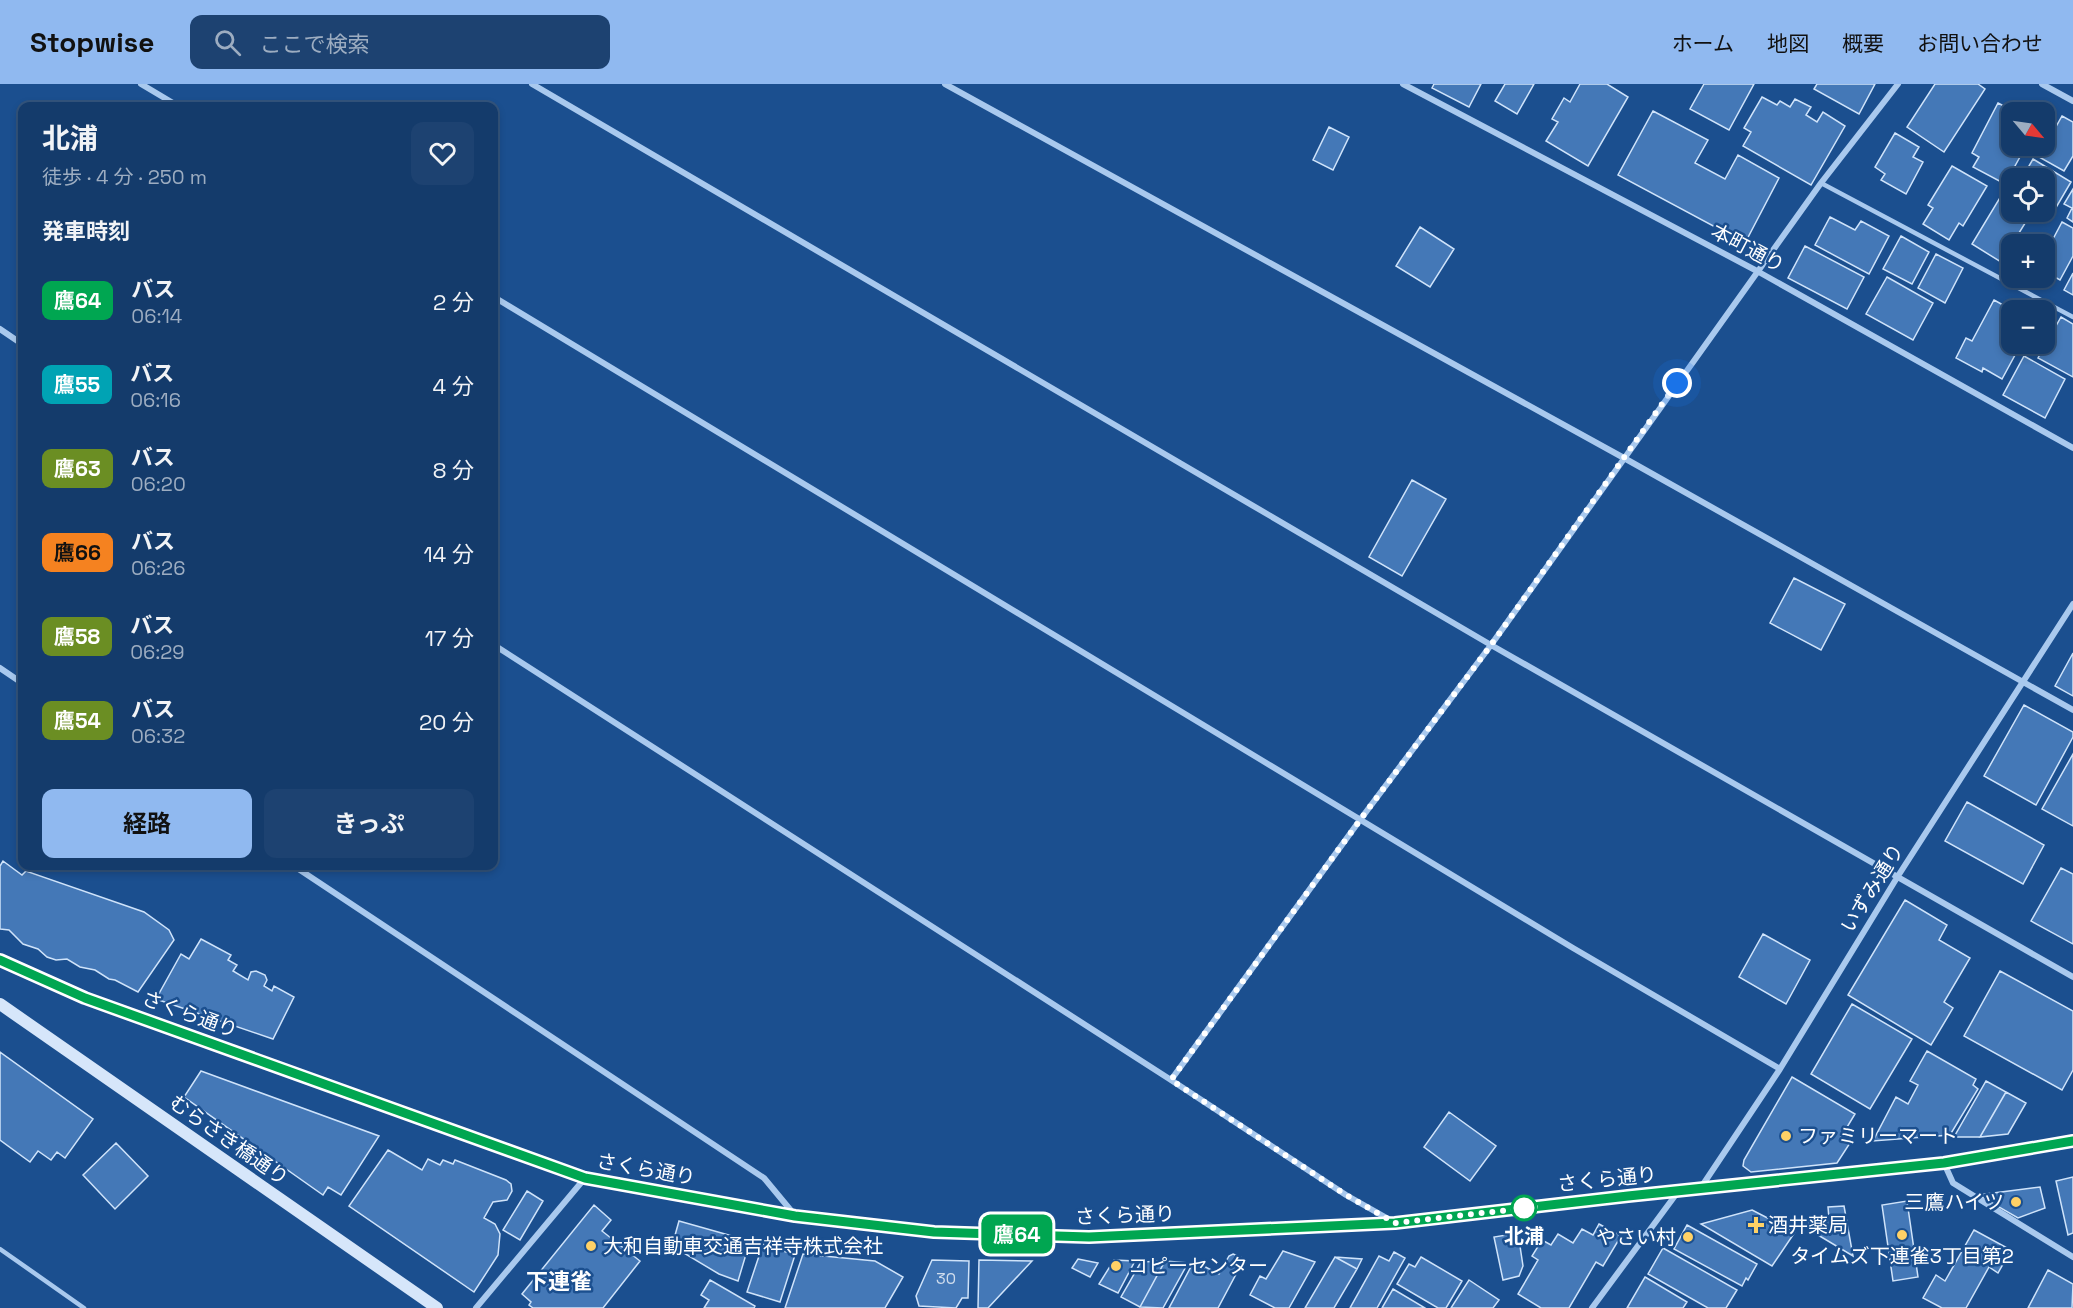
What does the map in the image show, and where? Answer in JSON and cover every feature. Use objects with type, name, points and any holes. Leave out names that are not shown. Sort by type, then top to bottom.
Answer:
[{"type":"street","points":[[141,84],[171,102]]},
{"type":"street","points":[[532,84],[1491,645],[2073,977]]},
{"type":"street","points":[[945,84],[1624,458],[2073,710]]},
{"type":"street","name":"本町通り","points":[[1403,84],[1757,271],[2073,448]]},
{"type":"street","points":[[1171,1080],[1360,820],[1491,645],[1821,183],[1898,84]]},
{"type":"street","points":[[2042,84],[2073,101]]},
{"type":"street","points":[[498,299],[1573,948],[1780,1069]]},
{"type":"street","points":[[0,329],[18,341]]},
{"type":"street","name":"いずみ通り","points":[[1700,1189],[1780,1069],[1898,876],[2073,604]]},
{"type":"street","points":[[498,648],[1346,1195],[1395,1223]]},
{"type":"street","points":[[0,668],[18,680]]},
{"type":"street","points":[[300,870],[764,1178],[795,1216]]},
{"type":"street","name":"さくら通り","points":[[0,960],[85,998],[585,1178],[795,1216],[934,1232],[1089,1237],[1395,1223],[1944,1163],[2073,1141]]},
{"type":"street","name":"むらさき橋通り","points":[[0,1004],[436,1308]]},
{"type":"street","points":[[1944,1163],[1953,1183],[2073,1257]]},
{"type":"street","points":[[476,1308],[585,1178]]},
{"type":"street","points":[[1592,1308],[1679,1191]]},
{"type":"lane","points":[[1821,183],[2073,317]]},
{"type":"lane","points":[[0,1249],[84,1308]]},
{"type":"building","points":[[1434,84],[1481,84],[1469,107],[1432,88]]},
{"type":"building","points":[[1505,84],[1534,84],[1517,114],[1495,101]]},
{"type":"building","points":[[1580,84],[1607,84],[1628,97],[1588,166],[1546,141],[1558,122],[1552,119],[1564,98],[1570,102]]},
{"type":"building","points":[[1704,84],[1754,84],[1729,130],[1690,109]]},
{"type":"building","points":[[1817,84],[1875,84],[1859,114],[1814,89]]},
{"type":"building","points":[[1935,84],[1978,84],[1985,89],[1944,152],[1907,127]]},
{"type":"building","points":[[1762,97],[1777,105],[1780,101],[1790,107],[1795,99],[1811,107],[1806,115],[1817,122],[1823,112],[1845,126],[1811,185],[1743,146],[1751,132],[1744,128]]},
{"type":"building","points":[[1998,103],[2001,105],[2001,156],[2020,156],[2014,168],[2001,168],[2001,182],[1973,167],[1979,157],[1972,153]]},
{"type":"building","points":[[1653,111],[1708,140],[1695,163],[1725,179],[1738,155],[1779,178],[1745,243],[1618,175]]},
{"type":"building","points":[[2062,116],[2073,122],[2073,156],[2064,171],[2039,157],[2055,156],[2055,128]]},
{"type":"building","points":[[1329,127],[1349,137],[1333,170],[1313,160]]},
{"type":"building","points":[[1895,133],[1919,147],[1913,157],[1923,162],[1906,194],[1881,180],[1885,174],[1875,167]]},
{"type":"building","points":[[2033,159],[2048,168],[2028,168]]},
{"type":"building","points":[[1952,166],[1987,186],[1963,226],[1959,223],[1949,240],[1923,224],[1933,208],[1928,205]]},
{"type":"building","points":[[2055,172],[2071,182],[2055,209]]},
{"type":"building","points":[[2073,189],[2073,222],[2067,218],[2072,208],[2064,204]]},
{"type":"building","points":[[2001,196],[2001,222],[2026,222],[2018,234],[2001,234],[2001,262],[1972,244]]},
{"type":"building","points":[[1830,217],[1855,230],[1861,221],[1889,236],[1869,274],[1815,245]]},
{"type":"building","points":[[2062,222],[2073,228],[2073,256],[2060,280],[2055,277],[2055,235]]},
{"type":"building","points":[[1420,227],[1454,249],[1430,287],[1396,266]]},
{"type":"building","points":[[1901,236],[1929,252],[1912,284],[1883,269]]},
{"type":"building","points":[[1805,246],[1864,277],[1847,309],[1788,278]]},
{"type":"building","points":[[1936,254],[1963,268],[1945,303],[1918,288]]},
{"type":"building","points":[[2073,273],[2073,295],[2064,290]]},
{"type":"building","points":[[1887,277],[1933,303],[1913,340],[1866,314]]},
{"type":"building","points":[[1994,300],[2001,304],[2001,354],[2016,354],[2002,379],[1983,368],[1982,372],[1956,358],[1966,338],[1972,341]]},
{"type":"building","points":[[2061,317],[2073,324],[2073,377],[2038,358],[2040,354],[2055,354],[2055,328]]},
{"type":"building","points":[[2024,356],[2065,379],[2045,418],[2003,395]]},
{"type":"building","points":[[1412,480],[1446,499],[1402,576],[1369,557]]},
{"type":"building","points":[[1794,578],[1845,604],[1821,650],[1770,623]]},
{"type":"building","points":[[2073,653],[2073,696],[2055,686]]},
{"type":"building","points":[[2024,705],[2073,732],[2073,737],[2036,805],[1984,776]]},
{"type":"building","points":[[2073,754],[2073,826],[2042,809]]},
{"type":"building","points":[[1967,802],[2044,845],[2023,884],[1945,841]]},
{"type":"building","points":[[3,861],[22,875],[26,871],[144,912],[169,930],[174,940],[138,992],[95,970],[80,967],[67,959],[56,960],[47,957],[38,949],[23,944],[9,930],[0,929],[0,866]]},
{"type":"building","points":[[2061,868],[2073,874],[2073,944],[2031,921]]},
{"type":"building","points":[[1905,900],[1947,925],[1939,940],[1970,958],[1944,1002],[1953,1008],[1931,1045],[1848,995]]},
{"type":"building","points":[[1763,934],[1810,960],[1786,1004],[1739,977]]},
{"type":"building","points":[[201,939],[231,955],[228,960],[237,965],[233,971],[248,980],[251,972],[256,971],[265,975],[267,980],[264,986],[272,991],[274,986],[294,997],[273,1039],[156,999],[181,954],[189,959]]},
{"type":"building","points":[[2000,971],[2073,1011],[2073,1070],[2062,1090],[1964,1036]]},
{"type":"building","points":[[1852,1004],[1912,1039],[1870,1109],[1811,1074]]},
{"type":"building","points":[[1927,1051],[1976,1079],[1973,1085],[1978,1089],[1950,1135],[1873,1141],[1896,1097],[1908,1104],[1918,1085],[1910,1081]]},
{"type":"building","points":[[0,1052],[93,1119],[65,1158],[57,1152],[51,1160],[38,1151],[30,1162],[0,1140]]},
{"type":"building","points":[[201,1071],[379,1136],[341,1195],[328,1187],[323,1195],[184,1097]]},
{"type":"building","points":[[1792,1077],[1855,1114],[1841,1137],[1850,1143],[1837,1163],[1751,1172],[1743,1166],[1744,1160]]},
{"type":"building","points":[[1986,1081],[2006,1092],[1980,1137],[1954,1137]]},
{"type":"building","points":[[2006,1092],[2026,1103],[2008,1134],[1980,1137]]},
{"type":"building","points":[[1449,1112],[1496,1146],[1470,1181],[1424,1147]]},
{"type":"building","points":[[116,1143],[148,1176],[115,1209],[83,1175]]},
{"type":"building","points":[[388,1150],[422,1170],[428,1159],[440,1165],[443,1160],[453,1164],[455,1160],[511,1184],[512,1191],[507,1200],[493,1202],[484,1218],[495,1224],[500,1234],[498,1255],[474,1292],[349,1206]]},
{"type":"building","points":[[2073,1177],[2073,1233],[2068,1235],[2056,1181]]},
{"type":"building","name":"三鷹ハイツ","points":[[2040,1187],[2045,1208],[2018,1218],[1978,1195]]},
{"type":"building","points":[[527,1191],[543,1201],[520,1240],[503,1230]]},
{"type":"building","points":[[1907,1201],[1918,1277],[1893,1281],[1882,1205]]},
{"type":"building","name":"大和自動車交通吉祥寺株式会社","points":[[594,1205],[611,1220],[602,1231],[640,1261],[603,1308],[533,1308],[529,1305],[531,1302],[522,1294]]},
{"type":"building","points":[[1844,1206],[1853,1256],[1808,1229],[1809,1220],[1829,1219],[1828,1207]]},
{"type":"building","points":[[1752,1210],[1795,1232],[1772,1266],[1701,1224]]},
{"type":"building","points":[[679,1221],[750,1241],[738,1281],[719,1274],[672,1246]]},
{"type":"building","points":[[1599,1224],[1621,1236],[1603,1266],[1596,1262],[1569,1308],[1541,1308],[1518,1294],[1538,1260],[1532,1256],[1542,1240],[1551,1245],[1558,1234],[1573,1243],[1582,1229],[1593,1235]]},
{"type":"building","points":[[1687,1225],[1757,1264],[1742,1286],[1674,1249]]},
{"type":"building","points":[[1974,1230],[2011,1250],[1998,1273],[1989,1267],[1966,1308],[1942,1308],[1923,1298],[1936,1275],[1945,1281]]},
{"type":"building","points":[[1518,1233],[1523,1266],[1519,1276],[1503,1280],[1494,1237]]},
{"type":"building","points":[[763,1244],[795,1255],[780,1302],[747,1292]]},
{"type":"building","points":[[1663,1248],[1737,1290],[1726,1308],[1708,1308],[1648,1274]]},
{"type":"building","points":[[1283,1251],[1315,1262],[1289,1308],[1275,1308],[1250,1295],[1260,1276],[1266,1279]]},
{"type":"building","points":[[1394,1252],[1405,1258],[1377,1308],[1350,1308],[1379,1256],[1389,1261]]},
{"type":"building","points":[[803,1254],[875,1261],[903,1277],[885,1308],[785,1308]]},
{"type":"building","points":[[1233,1254],[1242,1258],[1242,1263],[1218,1308],[1169,1308],[1194,1261],[1219,1274],[1229,1256]]},
{"type":"building","points":[[1335,1257],[1362,1259],[1357,1269]]},
{"type":"building","points":[[1335,1257],[1357,1269],[1334,1308],[1305,1308]]},
{"type":"building","points":[[1421,1257],[1462,1281],[1446,1308],[1438,1308],[1397,1284],[1409,1264],[1415,1267]]},
{"type":"building","points":[[1078,1259],[1098,1263],[1090,1277],[1072,1268]]},
{"type":"building","points":[[932,1260],[969,1261],[968,1298],[962,1298],[956,1308],[919,1306],[916,1296]]},
{"type":"building","points":[[979,1260],[1032,1261],[988,1308],[978,1308]]},
{"type":"building","points":[[1114,1260],[1135,1261],[1118,1293],[1099,1284]]},
{"type":"building","points":[[1165,1261],[1140,1307],[1121,1297],[1141,1262]]},
{"type":"building","points":[[1165,1261],[1188,1263],[1163,1308],[1140,1307]]},
{"type":"building","points":[[2048,1270],[2073,1284],[2072,1308],[2028,1308]]},
{"type":"building","points":[[1645,1277],[1687,1302],[1683,1308],[1627,1308]]},
{"type":"building","points":[[710,1280],[755,1306],[754,1308],[704,1308],[709,1300],[701,1295]]},
{"type":"building","points":[[1469,1280],[1499,1300],[1493,1308],[1451,1308]]},
{"type":"building","points":[[1393,1289],[1425,1308],[1382,1308]]},
{"type":"bus line","name":"鷹64","points":[[0,960],[85,998],[585,1178],[795,1216],[934,1232],[1089,1237],[1395,1223],[1944,1163],[2073,1141]]},
{"type":"place","name":"ファミリーマート","points":[[1786,1136]]},
{"type":"place","name":"三鷹ハイツ","points":[[2016,1202]]},
{"type":"place","name":"北浦","points":[[1524,1208]]},
{"type":"place","name":"酒井薬局","points":[[1756,1225]]},
{"type":"place","name":"タイムズ下連雀3丁目第2","points":[[1902,1235]]},
{"type":"place","name":"やさい村","points":[[1688,1237]]},
{"type":"place","name":"大和自動車交通吉祥寺株式会社","points":[[591,1246]]},
{"type":"place","name":"コピーセンター","points":[[1116,1266]]},
{"type":"district","name":"下連雀","points":[[559,1281]]},
{"type":"route","points":[[1524,1208],[1535,1207],[1395,1223],[1346,1195],[1171,1080],[1360,820],[1491,645],[1677,383]]}]
